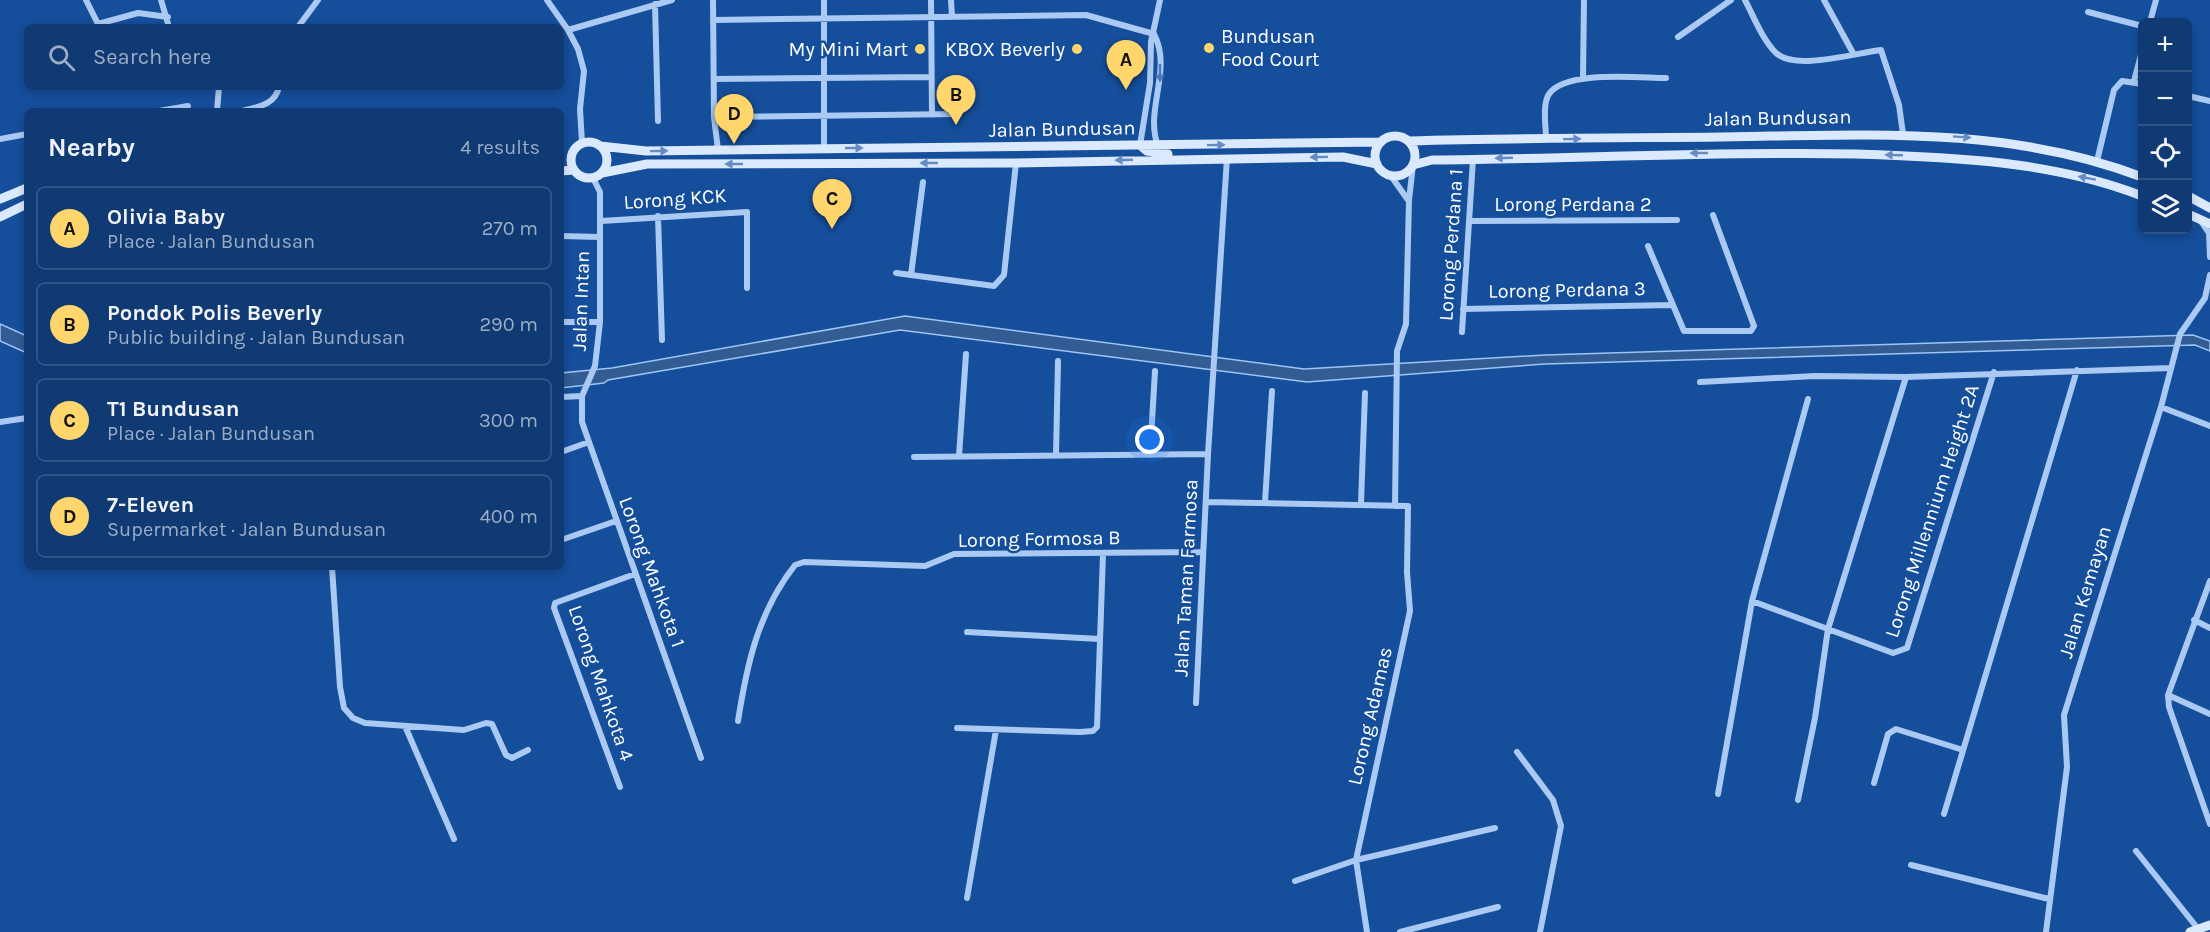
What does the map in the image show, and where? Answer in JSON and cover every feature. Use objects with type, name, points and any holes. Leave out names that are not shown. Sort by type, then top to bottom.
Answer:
[{"type":"main road","name":"Jalan Bundusan","points":[[600,146],[646,151],[1380,142],[1393,136],[1409,141],[1903,134],[1989,139],[2097,161],[2138,176]]},
{"type":"main road","points":[[1409,141],[1414,150],[1413,165]]},
{"type":"main road","points":[[564,154],[572,153],[582,143],[591,142],[600,146],[606,156],[602,173],[593,178],[582,177],[574,170],[572,153]]},
{"type":"main road","points":[[1377,164],[1375,153],[1380,142]]},
{"type":"main road","points":[[1140,145],[1150,152],[1204,158]]},
{"type":"main road","name":"Jalan Bundusan","points":[[602,173],[647,164],[1016,163],[1343,157],[1377,164],[1391,176],[1404,174],[1413,165],[1432,160],[1690,153],[1908,156],[1987,161],[2102,180],[2138,194]]},
{"type":"main road","points":[[564,171],[574,170]]},
{"type":"main road","points":[[0,200],[24,189]]},
{"type":"main road","points":[[2192,199],[2210,208]]},
{"type":"main road","points":[[0,217],[24,205]]},
{"type":"main road","points":[[2192,216],[2210,224]]},
{"type":"main road","points":[[2195,931],[2210,925]]},
{"type":"street","points":[[86,0],[98,24],[138,14],[168,17]]},
{"type":"street","points":[[161,0],[169,24]]},
{"type":"street","points":[[300,24],[318,0]]},
{"type":"street","points":[[547,0],[564,24]]},
{"type":"street","points":[[568,30],[672,0]]},
{"type":"street","points":[[713,0],[714,117],[718,150]]},
{"type":"street","points":[[824,0],[824,148]]},
{"type":"street","points":[[931,0],[932,115]]},
{"type":"street","points":[[951,0],[952,17]]},
{"type":"street","points":[[1140,145],[1150,83],[1151,42],[1160,0]]},
{"type":"street","points":[[1583,78],[1584,0]]},
{"type":"street","points":[[1678,37],[1731,0]]},
{"type":"street","points":[[1745,0],[1766,39],[1785,59],[1800,62],[1881,50],[1899,105],[1903,134]]},
{"type":"street","points":[[1824,0],[1853,53]]},
{"type":"street","points":[[2151,18],[2156,0]]},
{"type":"street","points":[[655,4],[658,121]]},
{"type":"street","points":[[2088,12],[2138,25]]},
{"type":"street","points":[[713,20],[1086,15],[1154,34],[1158,41],[1160,69],[1152,128],[1158,146]]},
{"type":"street","points":[[564,24],[578,49],[584,71],[579,108],[582,143]]},
{"type":"street","points":[[2134,81],[2138,66]]},
{"type":"street","points":[[714,79],[932,77]]},
{"type":"street","points":[[1546,140],[1546,102],[1549,94],[1555,88],[1583,78],[1666,78]]},
{"type":"street","points":[[2097,161],[2114,90],[2122,81],[2138,82]]},
{"type":"street","points":[[217,108],[219,90]]},
{"type":"street","points":[[252,108],[272,100],[277,90]]},
{"type":"street","points":[[2192,97],[2210,101]]},
{"type":"street","points":[[176,108],[188,106]]},
{"type":"street","points":[[714,117],[957,114]]},
{"type":"street","points":[[0,139],[24,135]]},
{"type":"street","name":"Jalan Taman Farmosa","points":[[1197,703],[1208,454],[1227,158]]},
{"type":"street","name":"Lorong Perdana 1","points":[[1462,333],[1473,159]]},
{"type":"street","points":[[896,273],[994,286],[1004,275],[1016,163]]},
{"type":"street","points":[[1206,502],[1361,503],[1395,506],[1397,351],[1406,324],[1409,200],[1413,165]]},
{"type":"street","points":[[1391,176],[1409,200]]},
{"type":"street","name":"Jalan Intan","points":[[582,396],[595,366],[600,322],[600,192],[593,178]]},
{"type":"street","points":[[911,275],[923,182]]},
{"type":"street","name":"Lorong KCK","points":[[601,221],[747,212],[747,288]]},
{"type":"street","points":[[1648,246],[1681,326],[1689,332],[1749,332],[1753,328],[1713,215]]},
{"type":"street","points":[[658,216],[662,340]]},
{"type":"street","points":[[2200,219],[2209,233],[2210,257]]},
{"type":"street","name":"Lorong Perdana 2","points":[[1469,221],[1677,220]]},
{"type":"street","points":[[564,236],[600,237]]},
{"type":"street","name":"Jalan Kemayan","points":[[2046,932],[2067,767],[2064,715],[2161,406],[2180,334],[2205,298],[2210,275]]},
{"type":"street","name":"Lorong Perdana 3","points":[[1463,309],[1672,305]]},
{"type":"street","points":[[564,322],[600,322]]},
{"type":"street","points":[[959,456],[966,354]]},
{"type":"street","points":[[1056,455],[1058,361]]},
{"type":"street","points":[[1700,382],[1815,376],[1906,377],[1994,372],[2170,368]]},
{"type":"street","points":[[1944,814],[2077,370]]},
{"type":"street","points":[[1150,455],[1155,371]]},
{"type":"street","name":"Lorong Millennium Height 2A","points":[[1828,629],[1893,653],[1907,648],[1994,372]]},
{"type":"street","points":[[1798,800],[1815,718],[1828,629],[1906,377]]},
{"type":"street","points":[[1265,502],[1272,391]]},
{"type":"street","points":[[1361,503],[1365,393]]},
{"type":"street","points":[[564,397],[582,396]]},
{"type":"street","name":"Lorong Mahkota 1","points":[[582,396],[582,422],[588,442],[701,758]]},
{"type":"street","points":[[1718,794],[1752,602],[1808,399]]},
{"type":"street","points":[[2161,406],[2210,426]]},
{"type":"street","points":[[0,422],[24,418]]},
{"type":"street","points":[[564,451],[588,442]]},
{"type":"street","points":[[914,457],[1208,454]]},
{"type":"street","name":"Lorong Adamas","points":[[1367,932],[1356,860],[1410,611],[1407,572],[1408,506],[1395,506]]},
{"type":"street","points":[[564,539],[616,521]]},
{"type":"street","name":"Lorong Formosa B","points":[[738,722],[751,649],[758,630],[795,565],[804,562],[925,566],[954,554],[1203,552]]},
{"type":"street","points":[[957,728],[1093,731],[1097,726],[1103,554]]},
{"type":"street","points":[[332,570],[339,687],[344,708],[353,718],[365,723],[464,730],[492,724],[506,755],[512,758],[528,750]]},
{"type":"street","name":"Lorong Mahkota 4","points":[[620,787],[554,608],[555,603],[635,574]]},
{"type":"street","points":[[2210,581],[2168,695],[2169,707],[2210,824]]},
{"type":"street","points":[[1752,602],[1828,629]]},
{"type":"street","points":[[2194,620],[2210,628]]},
{"type":"street","points":[[967,632],[1100,639]]},
{"type":"street","points":[[2168,695],[2210,714]]},
{"type":"street","points":[[405,726],[454,839]]},
{"type":"street","points":[[1875,783],[1888,734],[1896,729],[1962,750]]},
{"type":"street","points":[[967,898],[996,730]]},
{"type":"street","points":[[1518,752],[1553,800],[1561,826],[1540,932]]},
{"type":"street","points":[[1295,881],[1356,860],[1495,828]]},
{"type":"street","points":[[2136,851],[2195,931]]},
{"type":"street","points":[[1911,865],[2049,899]]},
{"type":"street","points":[[1400,932],[1498,907]]},
{"type":"water","points":[[905,316],[1304,369],[1545,355],[2193,335],[2210,341],[2210,351],[2195,345],[1545,364],[1307,382],[900,330],[608,380],[604,383],[564,388],[564,373],[612,368]]},
{"type":"water","points":[[0,324],[24,335],[24,352],[0,341]]},
{"type":"place","name":"Bundusan Food Court","points":[[1209,48]]},
{"type":"place","name":"My Mini Mart","points":[[920,49]]},
{"type":"place","name":"KBOX Beverly","points":[[1077,49]]},
{"type":"place","name":"Olivia Baby","points":[[1126,90]]},
{"type":"place","name":"Pondok Polis Beverly","points":[[956,125]]},
{"type":"place","name":"7-Eleven","points":[[734,144]]},
{"type":"place","name":"T1 Bundusan","points":[[832,229]]}]
